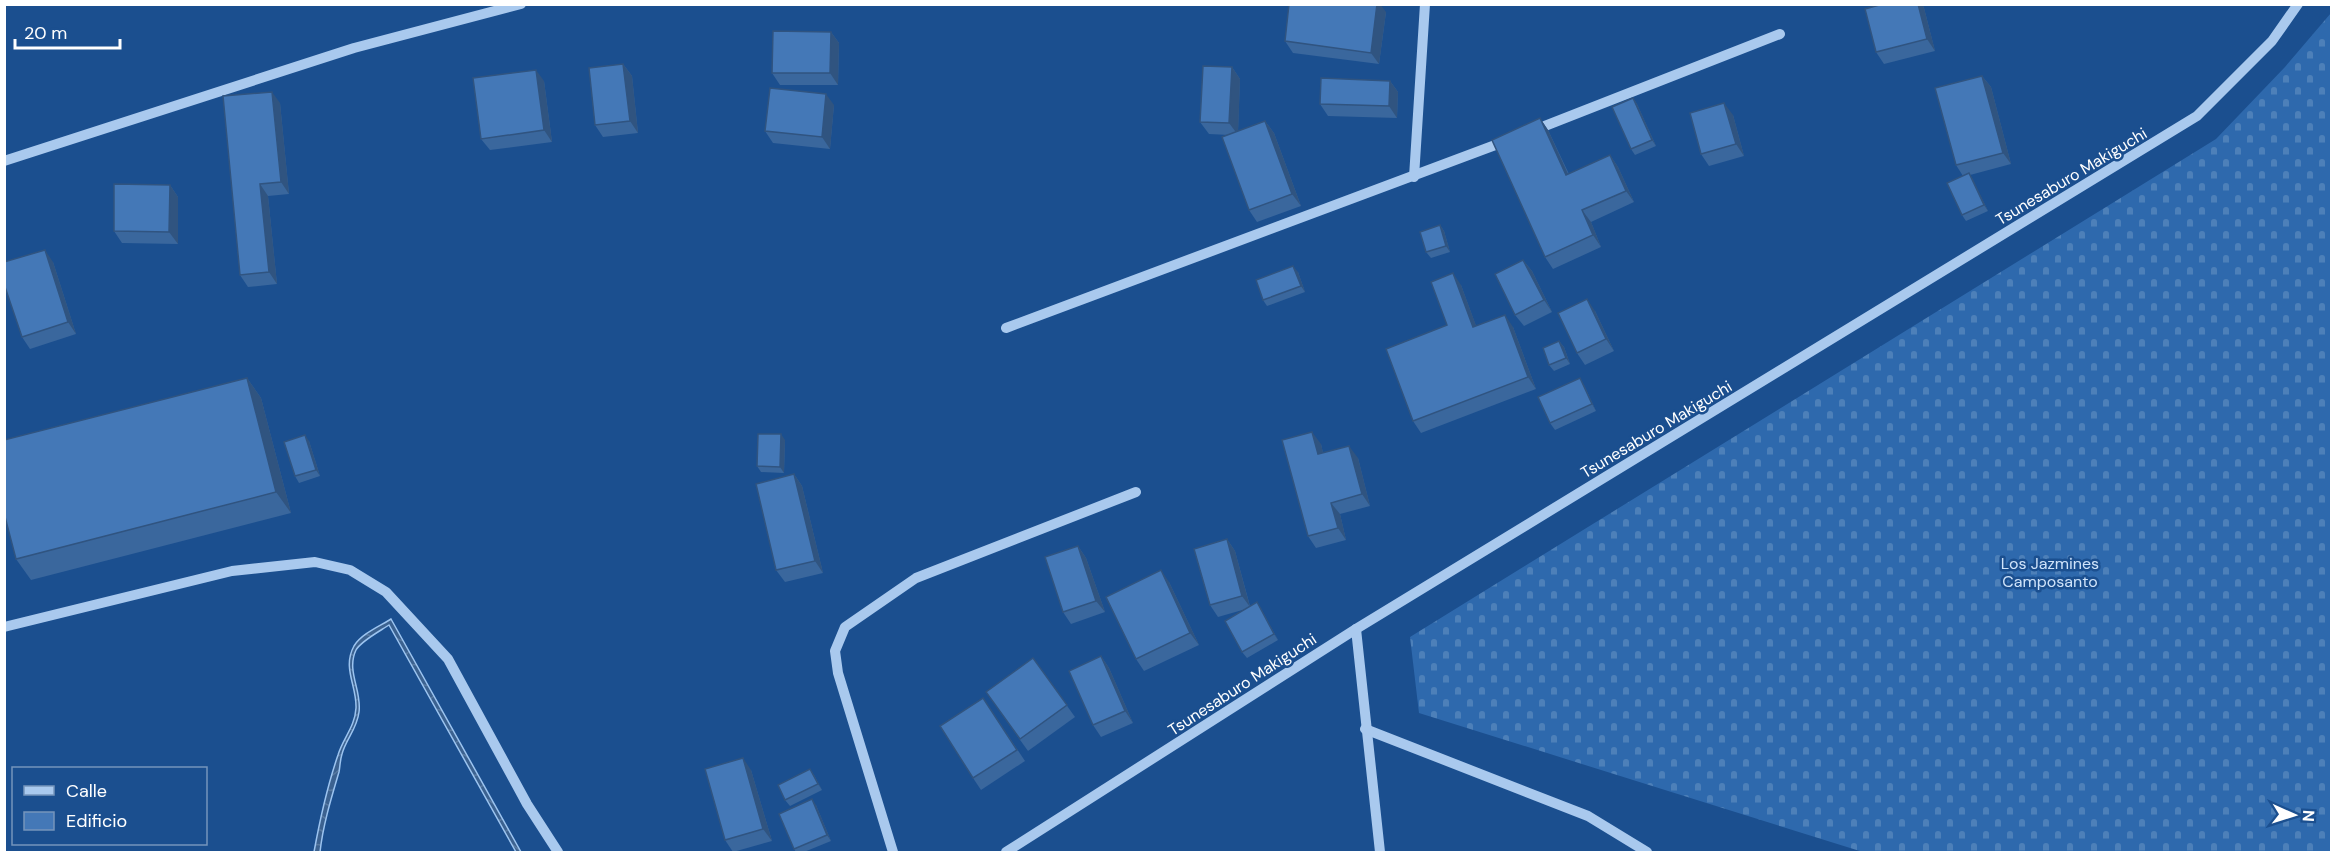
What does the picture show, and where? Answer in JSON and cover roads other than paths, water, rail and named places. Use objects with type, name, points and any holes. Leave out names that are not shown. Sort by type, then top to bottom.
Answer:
[{"type":"street","points":[[4,161],[354,48],[521,4]]},
{"type":"street","points":[[1414,177],[1425,4]]},
{"type":"street","name":"Tsunesaburo Makiguchi","points":[[1006,852],[1356,629],[2197,116],[2272,41],[2298,4]]},
{"type":"street","points":[[1525,133],[1780,34]]},
{"type":"street","points":[[1006,328],[1514,138]]},
{"type":"street","points":[[893,852],[838,674],[836,651],[845,627],[916,578],[1136,492]]},
{"type":"street","points":[[4,627],[232,572],[315,562],[350,570],[386,592],[448,659],[527,804],[558,852]]},
{"type":"street","points":[[1356,629],[1380,852]]},
{"type":"street","points":[[1365,729],[1588,816],[1647,852]]},
{"type":"water","points":[[391,619],[521,852],[516,852],[389,625],[362,643],[353,658],[353,673],[359,704],[358,718],[341,756],[320,852],[314,852],[330,779],[355,715],[356,700],[349,662],[351,654],[361,638]]},
{"type":"park label","name":"Los Jazmines Camposanto","points":[[2050,572]]}]
